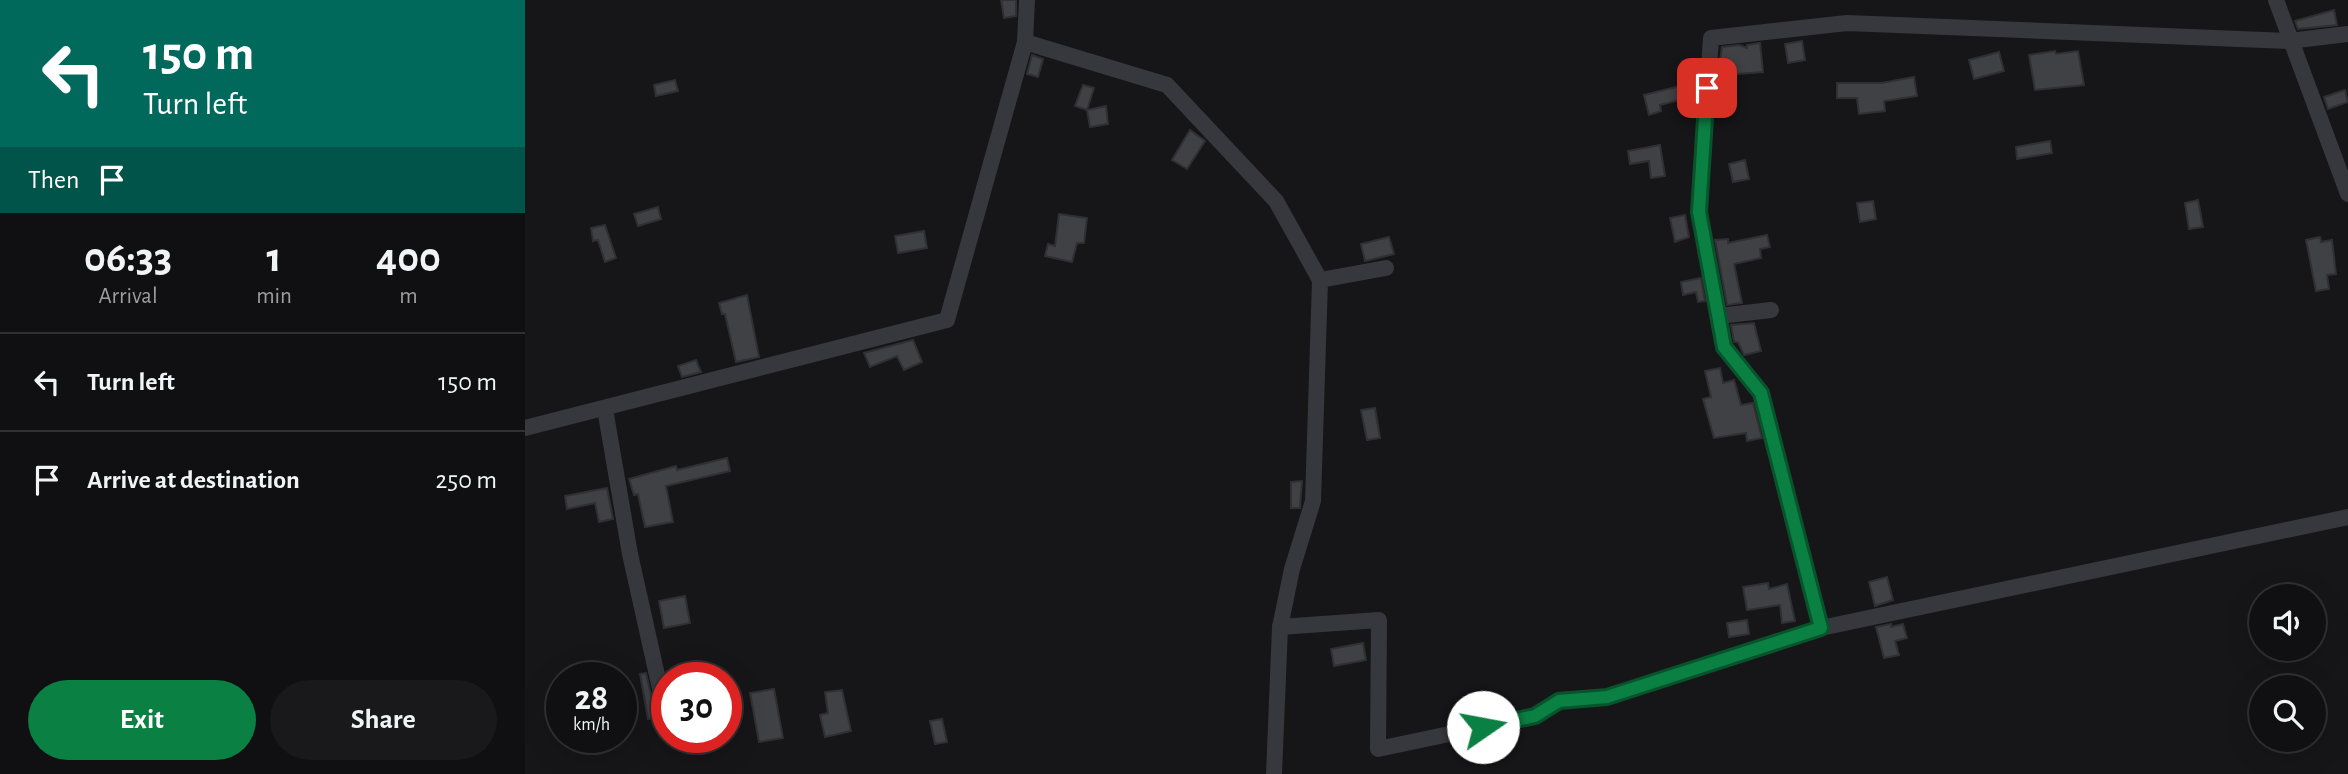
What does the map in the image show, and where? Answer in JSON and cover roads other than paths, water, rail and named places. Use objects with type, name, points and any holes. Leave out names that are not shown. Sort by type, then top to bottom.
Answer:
[{"type":"street","points":[[525,428],[947,320],[1025,42],[1027,0]]},
{"type":"street","points":[[2276,0],[2348,194]]},
{"type":"street","points":[[1821,628],[1761,393],[1724,347],[1699,212],[1711,38],[1847,23],[2289,41],[2348,34]]},
{"type":"street","points":[[1025,42],[1167,85],[1276,201],[1320,280],[1313,501],[1292,569],[1280,627],[1275,774]]},
{"type":"street","points":[[1320,280],[1385,268]]},
{"type":"street","points":[[1719,316],[1771,310]]},
{"type":"street","points":[[605,409],[630,554],[654,662]]},
{"type":"street","points":[[1280,627],[1379,620],[1378,749],[1535,716],[1559,701],[1607,697],[1821,628],[2348,517]]}]
